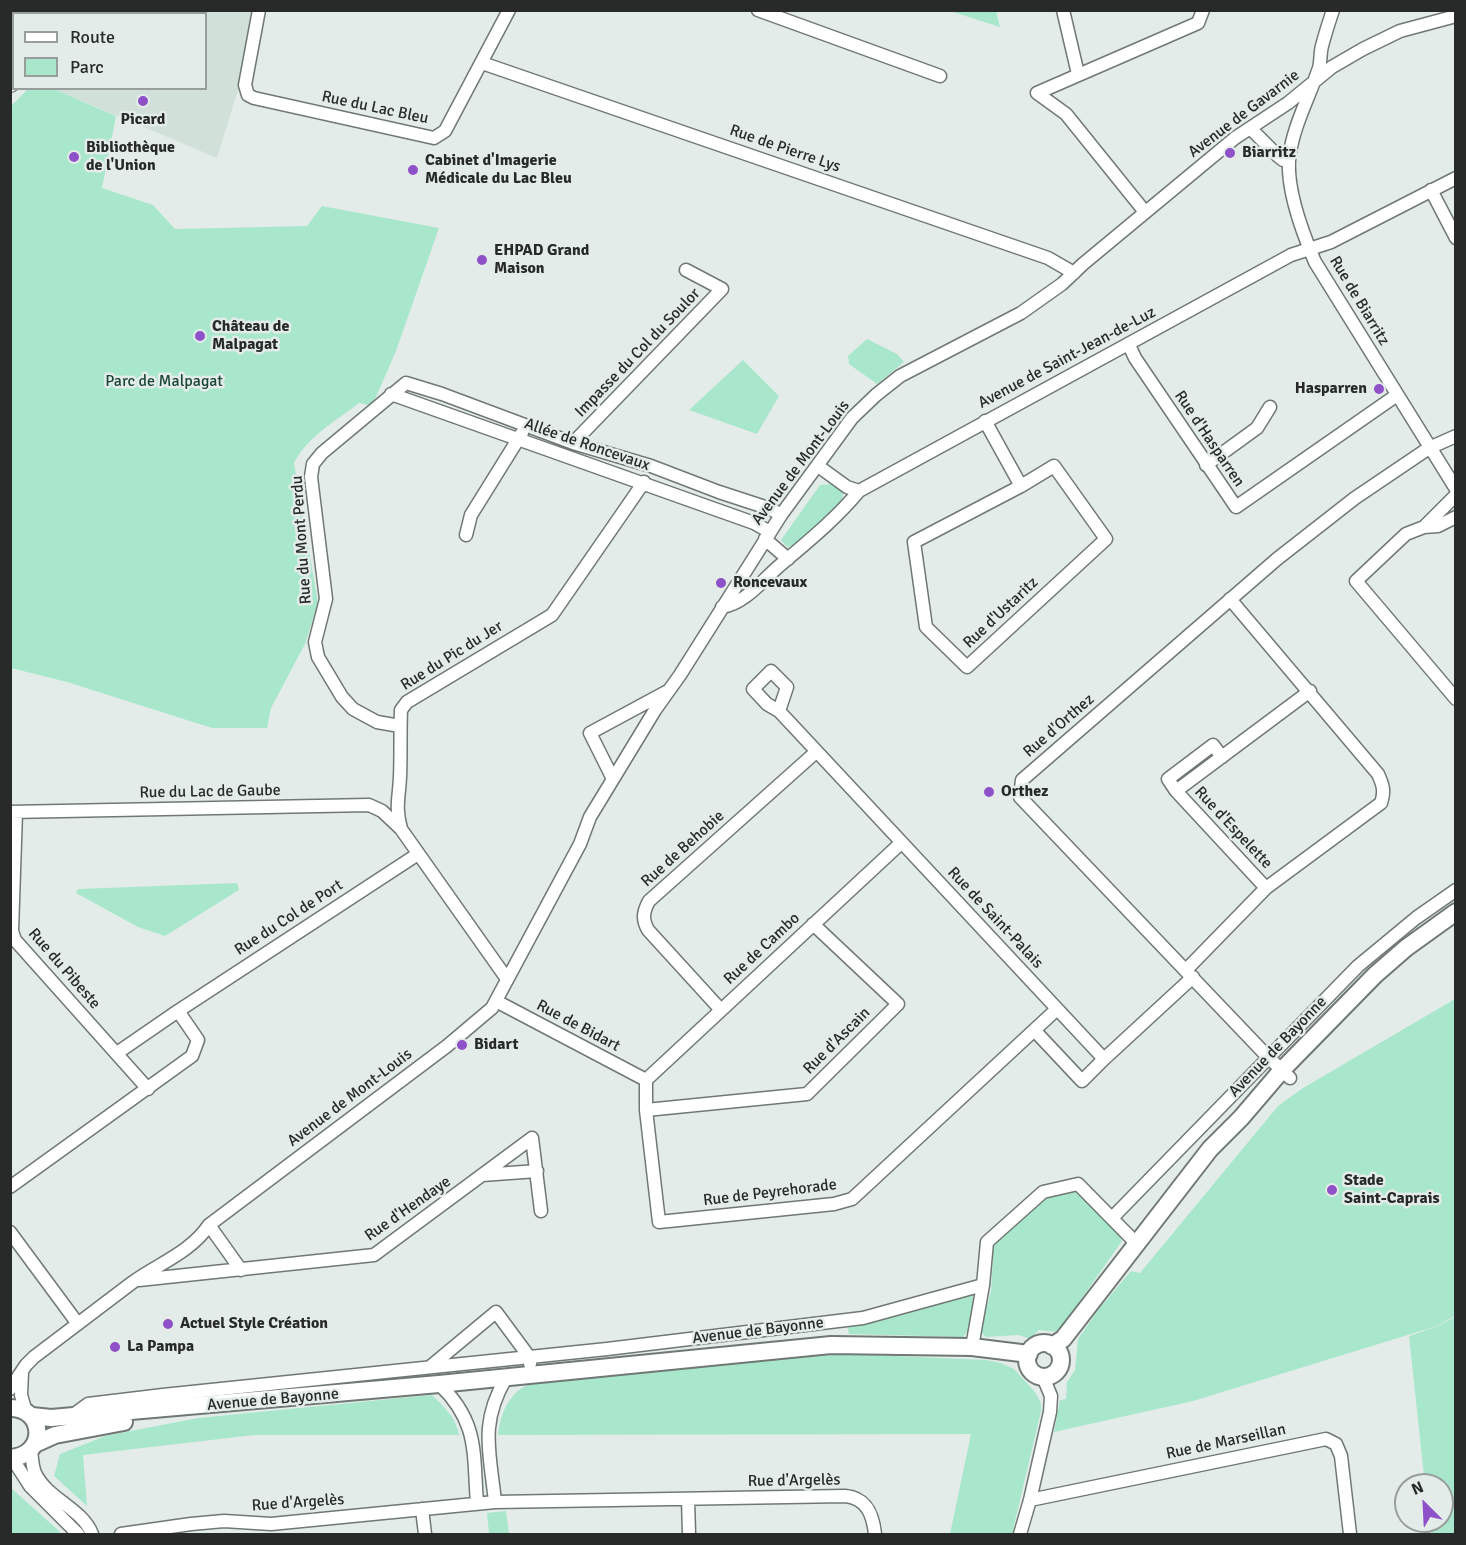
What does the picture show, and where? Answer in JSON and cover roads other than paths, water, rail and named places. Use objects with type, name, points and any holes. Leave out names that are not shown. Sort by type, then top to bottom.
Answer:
[{"type":"street","name":"Rue du Lac Bleu","points":[[259,10],[245,85],[248,95],[434,138],[445,131],[509,10]]},
{"type":"street","points":[[758,10],[940,76]]},
{"type":"street","points":[[1063,10],[1078,74]]},
{"type":"street","points":[[1146,212],[1066,114],[1036,93],[1198,23],[1203,10]]},
{"type":"street","name":"Rue de Biarritz","points":[[1333,10],[1321,48],[1320,66],[1298,124],[1289,160],[1291,185],[1315,262],[1455,489]]},
{"type":"street","name":"Avenue de Gavarnie","points":[[1074,273],[1229,143],[1288,103],[1343,61],[1390,36],[1455,16]]},
{"type":"street","name":"Rue de Pierre Lys","points":[[482,63],[1048,258],[1074,273]]},
{"type":"street","points":[[1251,128],[1282,160],[1289,160]]},
{"type":"street","name":"Avenue de Saint-Jean-de-Luz","points":[[722,607],[730,606],[744,597],[792,557],[845,508],[859,491],[1291,255],[1331,242],[1455,178]]},
{"type":"street","points":[[1431,190],[1455,238]]},
{"type":"street","name":"Impasse du Col du Soulor","points":[[573,443],[722,289],[686,270]]},
{"type":"street","name":"Avenue de Mont-Louis","points":[[10,1389],[34,1358],[135,1281],[161,1266],[202,1236],[209,1224],[447,1046],[492,1008],[580,844],[590,817],[655,710],[670,690],[767,535],[852,418],[876,394],[900,376],[1021,313],[1074,273]]},
{"type":"street","name":"Rue d'Hasparren","points":[[1129,345],[1206,465],[1236,507],[1397,395]]},
{"type":"street","name":"Allée de Roncevaux","points":[[406,383],[442,394],[573,443],[651,466],[771,509],[781,515]]},
{"type":"street","name":"Rue du Mont Perdu","points":[[400,726],[377,722],[353,709],[342,697],[318,657],[315,642],[326,599],[311,477],[313,464],[322,453],[406,383]]},
{"type":"street","name":"Allée de Roncevaux","points":[[391,394],[754,523],[792,557]]},
{"type":"street","points":[[1206,465],[1257,428],[1269,407]]},
{"type":"street","points":[[985,421],[1021,486]]},
{"type":"street","points":[[466,535],[471,515],[526,427]]},
{"type":"street","name":"Rue d'Orthez","points":[[1286,1074],[1020,796],[1022,780],[1277,559],[1355,498],[1429,448],[1455,436]]},
{"type":"street","points":[[818,466],[847,487],[859,491]]},
{"type":"street","name":"Rue d'Ustaritz","points":[[1054,466],[1106,539],[967,668],[926,627],[914,542],[1021,486],[1054,466]]},
{"type":"street","name":"Rue du Pic du Jer","points":[[507,979],[401,829],[396,813],[400,779],[401,710],[407,702],[552,615],[644,482]]},
{"type":"street","points":[[1424,527],[1455,495]]},
{"type":"street","points":[[1455,517],[1438,526],[1424,527],[1406,534],[1356,581],[1455,699]]},
{"type":"street","points":[[1035,1031],[1082,1081],[1189,974],[1266,888],[1382,803],[1383,785],[1378,774],[1230,599]]},
{"type":"street","name":"Avenue de Mont-Louis","points":[[613,779],[590,733],[670,690]]},
{"type":"street","name":"Rue d'Espelette","points":[[1266,888],[1176,791],[1310,691]]},
{"type":"street","name":"Rue de Saint-Palais","points":[[778,711],[1104,1059]]},
{"type":"street","name":"Rue de Behobie","points":[[721,1010],[648,930],[643,921],[644,910],[649,902],[816,752]]},
{"type":"street","name":"Rue du Lac de Gaube","points":[[13,812],[369,805],[382,811],[401,829]]},
{"type":"street","name":"Rue du Pibeste","points":[[13,812],[12,931],[15,940],[148,1089]]},
{"type":"street","name":"Rue de Cambo","points":[[646,1080],[901,843]]},
{"type":"street","name":"Rue du Col de Port","points":[[117,1053],[418,854]]},
{"type":"street","name":"Avenue de Bayonne","points":[[1112,1218],[1358,966],[1416,918],[1455,890]]},
{"type":"street","name":"Avenue de Bayonne","points":[[1052,1346],[1063,1339],[1210,1149],[1286,1074],[1375,975],[1455,912]]},
{"type":"street","name":"Rue d'Ascain","points":[[646,1110],[807,1094],[898,1004],[813,924]]},
{"type":"street","name":"Rue de Bidart","points":[[496,1001],[646,1080]]},
{"type":"street","name":"Rue de Peyrehorade","points":[[646,1080],[646,1110],[659,1222],[834,1204],[852,1199],[1058,1009]]},
{"type":"street","points":[[10,1187],[192,1056],[198,1040],[178,1011]]},
{"type":"street","name":"Rue d'Hendaye","points":[[135,1281],[374,1255],[532,1137],[541,1211]]},
{"type":"street","points":[[482,1175],[537,1172]]},
{"type":"street","points":[[972,1347],[984,1285],[987,1242],[1043,1192],[1078,1184],[1136,1243]]},
{"type":"street","points":[[209,1224],[241,1270]]},
{"type":"street","points":[[10,1232],[78,1324]]},
{"type":"street","name":"Avenue de Bayonne","points":[[11,1458],[19,1457],[33,1447],[60,1434],[159,1406],[195,1407],[506,1378],[530,1366],[863,1318],[984,1285]]},
{"type":"street","points":[[431,1366],[496,1312],[530,1366]]},
{"type":"street","points":[[1020,1534],[1050,1413],[1051,1396],[1043,1377],[1032,1371],[1029,1366],[1029,1354],[1038,1344],[1046,1343],[1060,1355],[1059,1368],[1055,1373],[1043,1377]]},
{"type":"street","name":"Avenue de Bayonne","points":[[23,1412],[42,1419],[72,1416],[159,1406],[431,1366],[530,1366],[831,1345],[972,1347],[1029,1354]]},
{"type":"street","points":[[22,1371],[23,1412],[37,1427],[33,1447],[34,1469],[39,1480],[88,1524],[92,1534]]},
{"type":"street","points":[[495,1502],[488,1433],[493,1403],[506,1378]]},
{"type":"street","points":[[439,1384],[459,1406],[471,1432],[477,1503]]},
{"type":"street","name":"Rue de Marseillan","points":[[1030,1500],[1326,1439],[1336,1444],[1341,1456],[1350,1534]]},
{"type":"street","points":[[11,1458],[30,1486],[78,1534]]},
{"type":"street","name":"Rue d'Argelès","points":[[121,1534],[194,1529],[224,1521],[270,1524],[495,1502],[852,1497],[864,1503],[869,1509],[875,1534]]},
{"type":"street","points":[[688,1499],[690,1534]]},
{"type":"street","points":[[422,1509],[425,1534]]},
{"type":"place","name":"Picard","points":[[143,101]]},
{"type":"place","name":"Biarritz","points":[[1230,153]]},
{"type":"place","name":"Bibliothèque de l'Union","points":[[74,157]]},
{"type":"place","name":"Cabinet d'Imagerie Médicale du Lac Bleu","points":[[413,170]]},
{"type":"place","name":"EHPAD Grand Maison","points":[[482,260]]},
{"type":"place","name":"Château de Malpagat","points":[[200,336]]},
{"type":"place","name":"Hasparren","points":[[1379,389]]},
{"type":"place","name":"Roncevaux","points":[[721,583]]},
{"type":"place","name":"Orthez","points":[[989,792]]},
{"type":"place","name":"Bidart","points":[[462,1045]]},
{"type":"place","name":"Stade Saint-Caprais","points":[[1332,1190]]},
{"type":"place","name":"Actuel Style Création","points":[[168,1324]]},
{"type":"place","name":"La Pampa","points":[[115,1347]]},
{"type":"park label","name":"Parc de Malpagat","points":[[164,382]]}]
